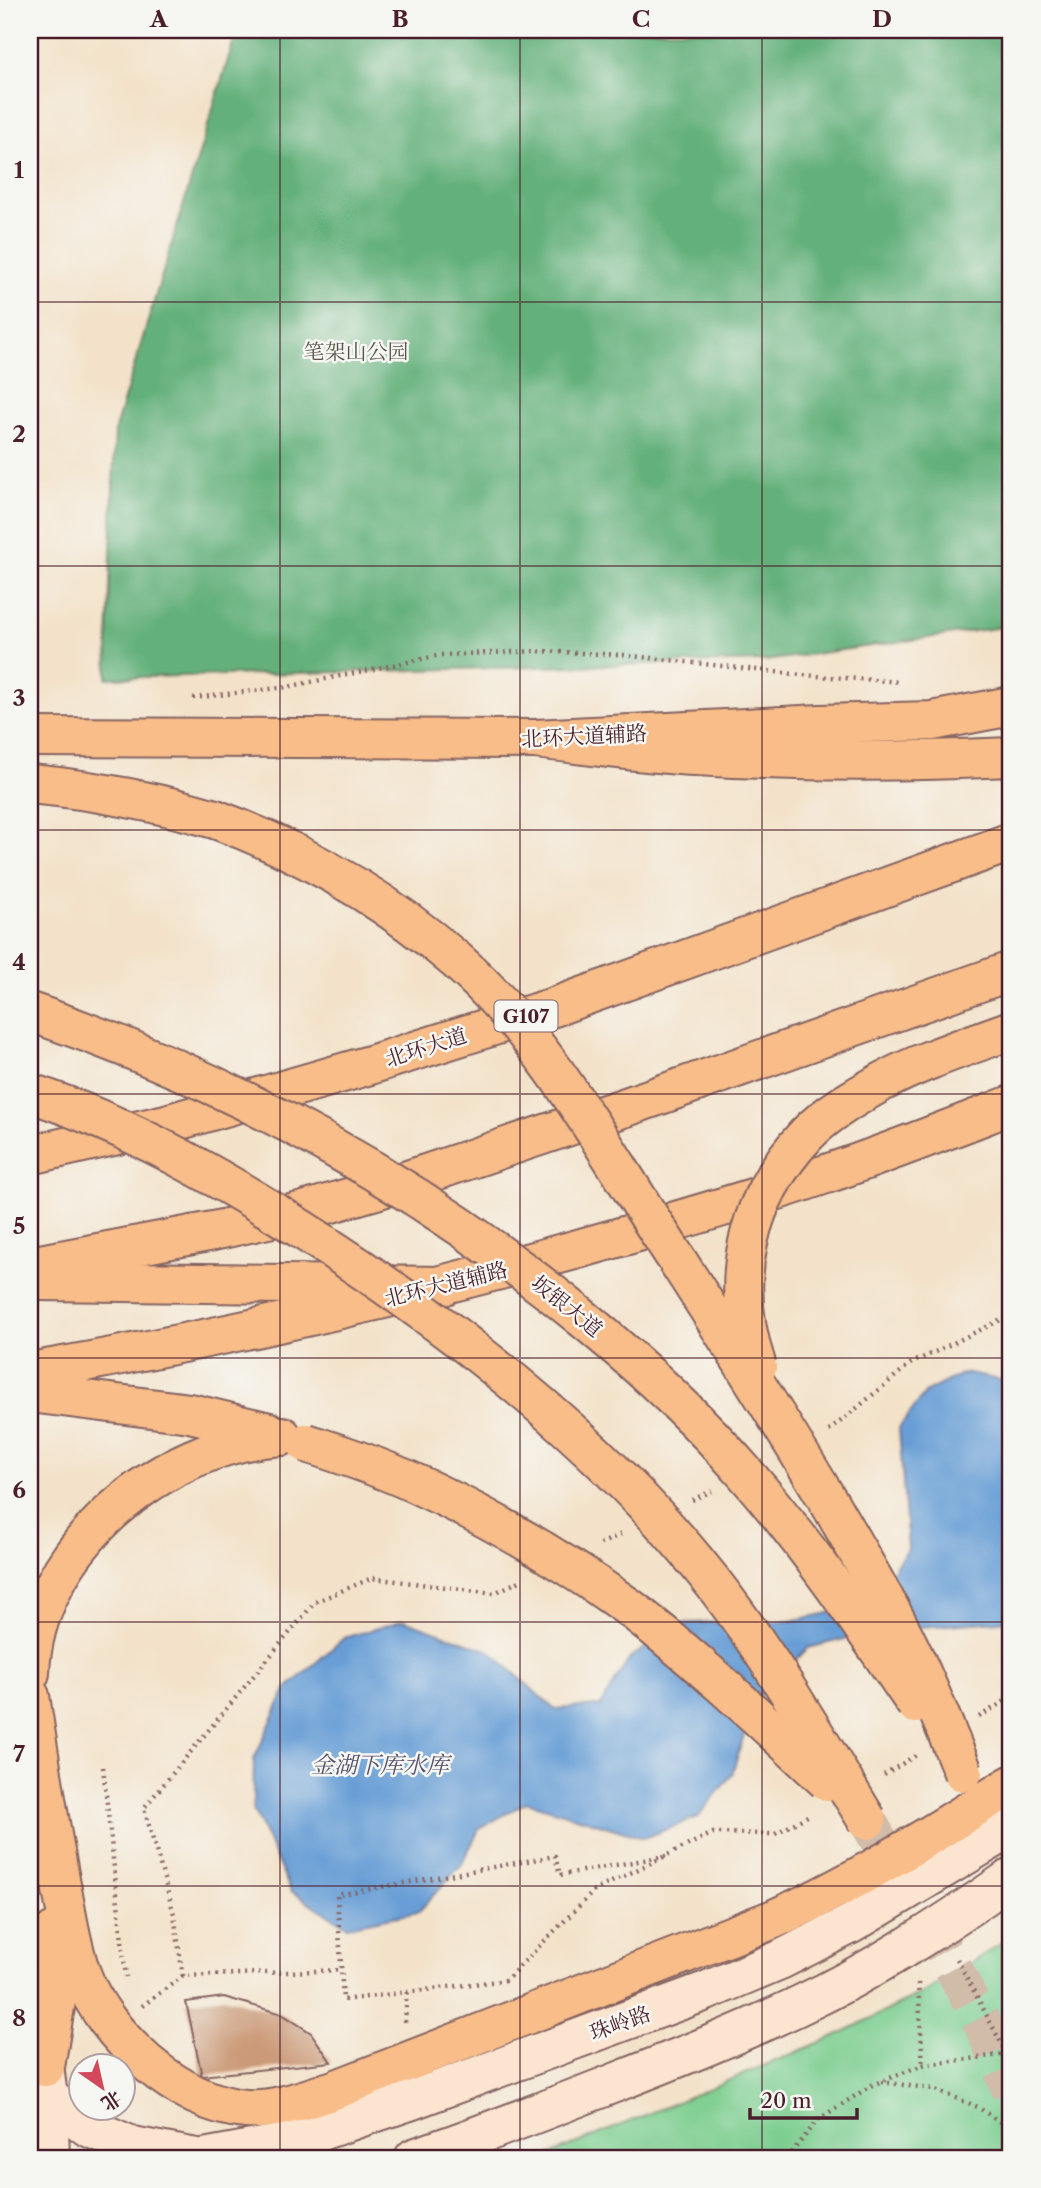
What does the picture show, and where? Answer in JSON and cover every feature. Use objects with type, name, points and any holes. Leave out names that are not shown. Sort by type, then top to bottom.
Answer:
[{"type":"main road","name":"北环大道辅路","points":[[30,737],[535,739],[820,723],[932,721],[1011,706]]},
{"type":"main road","points":[[535,739],[707,756],[818,760],[1011,757]]},
{"type":"main road","points":[[30,784],[172,806],[215,819],[289,849],[381,904],[456,961],[520,1026],[572,1098],[769,1402]]},
{"type":"main road","name":"北环大道","points":[[30,1155],[166,1124],[370,1065],[515,1019],[1011,842]]},
{"type":"main road","points":[[30,1266],[291,1214],[399,1183],[629,1107],[1011,971]]},
{"type":"main road","name":"坂银大道","points":[[30,1012],[88,1032],[231,1093],[344,1152],[457,1223],[568,1306],[632,1360],[743,1471],[788,1525],[851,1609],[963,1772],[925,1681],[881,1591],[769,1402]]},
{"type":"main road","points":[[769,1402],[747,1329],[744,1282],[747,1244],[753,1216],[780,1167],[808,1132],[839,1108],[883,1082],[1011,1030]]},
{"type":"main road","points":[[30,1093],[125,1131],[201,1169],[271,1210],[413,1304],[530,1396],[648,1507],[732,1607],[772,1664],[866,1820],[790,1746],[676,1644],[628,1607],[522,1539],[411,1481],[294,1439],[190,1413],[30,1392]]},
{"type":"main road","name":"北环大道辅路","points":[[30,1372],[198,1340],[443,1286],[694,1216],[822,1176],[1011,1105]]},
{"type":"main road","points":[[30,1281],[443,1286]]},
{"type":"main road","points":[[30,1673],[35,1637],[44,1608],[57,1581],[92,1530],[112,1509],[160,1477],[212,1451],[262,1437],[294,1439]]},
{"type":"main road","points":[[30,1696],[51,1838],[73,1944],[81,1974],[94,1999],[132,2049],[157,2070],[184,2088],[215,2103],[246,2109],[281,2106],[334,2090],[774,1919],[816,1900],[900,1854],[1011,1785]]},
{"type":"main road","points":[[47,2082],[56,2001],[51,1838]]},
{"type":"street","name":"珠岭路","points":[[204,2158],[298,2139],[412,2100],[706,1991],[780,1960],[851,1924],[1011,1828]]},
{"type":"street","points":[[414,2158],[471,2139],[700,2049],[799,2006],[864,1972],[1011,1878]]},
{"type":"street","points":[[30,1954],[47,2082],[50,2158]]},
{"type":"street","points":[[47,2082],[88,2127],[132,2146],[196,2158]]},
{"type":"path","points":[[192,698],[287,687],[441,655],[538,651],[624,655],[802,675],[904,682]]},
{"type":"path","points":[[103,1767],[127,1986]]},
{"type":"path","points":[[144,1808],[174,1914],[183,1976]]},
{"type":"path","points":[[555,1856],[560,1875],[666,1856],[596,1890],[506,1980],[344,2000],[342,1970],[337,1895],[555,1856]]},
{"type":"path","points":[[787,2158],[818,2119],[872,2085],[923,2065],[1009,2055],[957,1958]]},
{"type":"path","points":[[140,2007],[183,1976],[342,1970]]},
{"type":"path","points":[[918,1982],[923,2065]]},
{"type":"path","points":[[880,2082],[934,2089],[978,2107],[1011,2130]]},
{"type":"green space","name":"笔架山公园","points":[[237,30],[1011,30],[1011,626],[765,661],[107,678],[115,429]]},
{"type":"green space","points":[[1011,1937],[1011,2158],[542,2158],[833,2037],[927,1991]]},
{"type":"water","name":"金湖下库水库","points":[[963,1373],[1011,1382],[1011,1620],[881,1630],[808,1648],[754,1702],[732,1774],[698,1817],[644,1838],[527,1802],[479,1829],[462,1864],[418,1912],[347,1926],[291,1891],[253,1809],[254,1759],[286,1689],[344,1638],[404,1620],[490,1651],[554,1709],[600,1706],[630,1658],[682,1623],[790,1621],[868,1605],[908,1548],[899,1428],[926,1392]]},
{"type":"building","points":[[224,1997],[282,2014],[311,2033],[331,2062],[202,2076],[186,2002]]},
{"type":"tunnel","points":[[867,1820],[945,1952],[984,2027],[1011,2091]]}]
